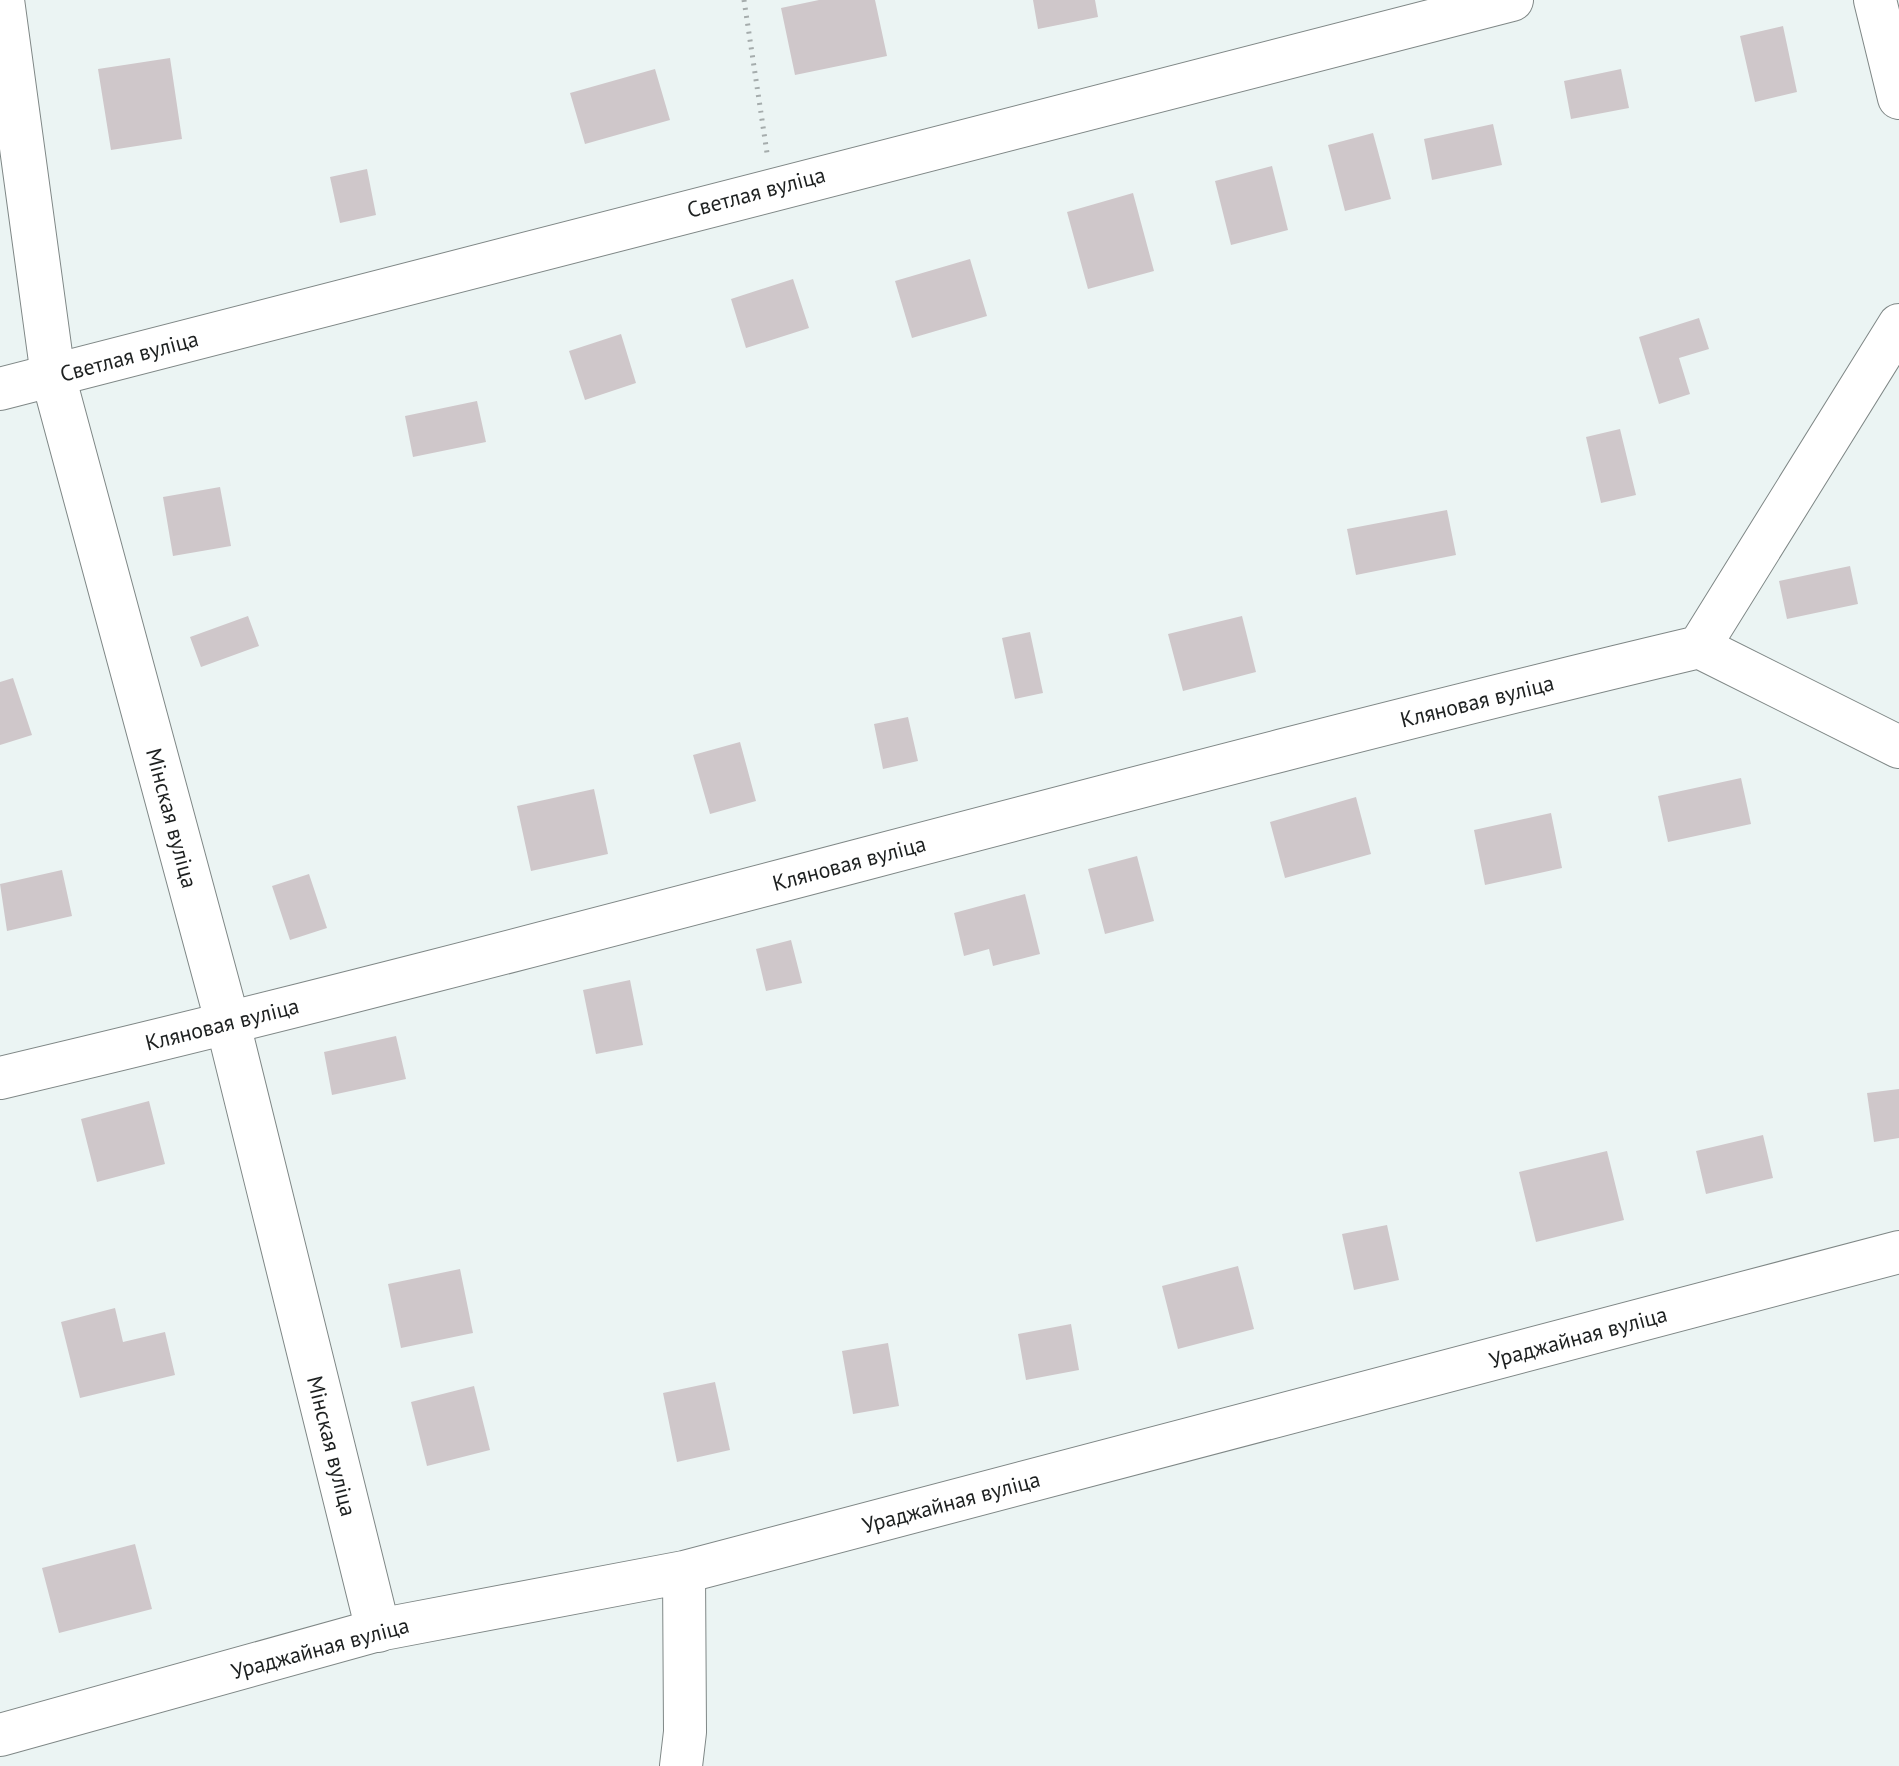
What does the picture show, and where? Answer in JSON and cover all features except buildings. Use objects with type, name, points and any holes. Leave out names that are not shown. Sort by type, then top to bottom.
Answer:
[{"type":"street","name":"Мінская вуліца","points":[[2,0],[53,376],[228,1024],[378,1630]]},
{"type":"street","name":"Светлая вуліца","points":[[0,389],[1512,0]]},
{"type":"street","points":[[1875,0],[1899,98]]},
{"type":"street","points":[[1899,325],[1699,647],[1899,747]]},
{"type":"street","name":"Кляновая вуліца","points":[[0,1078],[228,1024],[1465,702],[1699,647]]},
{"type":"street","name":"Ураджайная вуліца","points":[[0,1735],[378,1630],[684,1572],[1899,1252]]},
{"type":"street","points":[[681,1766],[685,1732],[684,1572]]},
{"type":"path","points":[[744,0],[772,188]]}]
